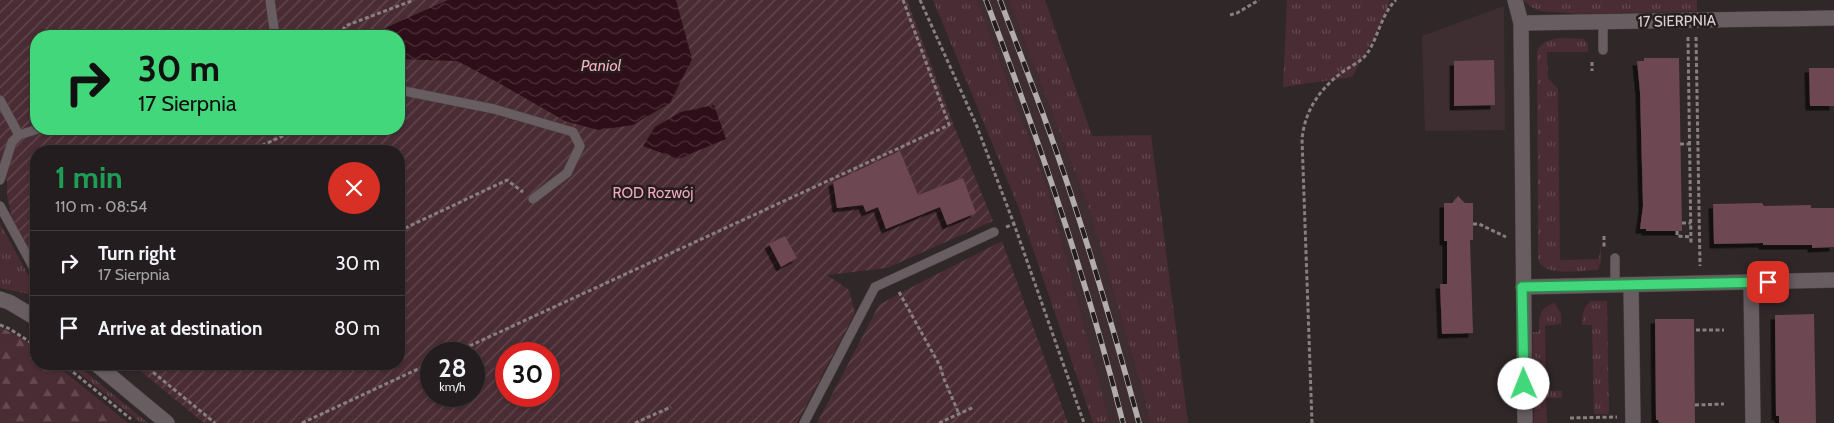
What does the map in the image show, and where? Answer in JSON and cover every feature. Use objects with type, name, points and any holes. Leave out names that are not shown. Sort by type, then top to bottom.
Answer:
[{"type":"street","points":[[1515,0],[1521,23],[1522,287],[1525,423]]},
{"type":"street","name":"17 SIERPNIA","points":[[1521,23],[1834,18]]},
{"type":"street","points":[[1522,287],[1834,280]]},
{"type":"street","points":[[1751,283],[1753,423]]},
{"type":"street","points":[[1623,285],[1628,420]]},
{"type":"street","points":[[0,299],[30,315]]},
{"type":"street","points":[[103,370],[167,423]]},
{"type":"lane","points":[[270,0],[274,30]]},
{"type":"lane","points":[[1603,22],[1603,50]]},
{"type":"lane","points":[[405,91],[494,109],[573,132],[580,146],[567,173],[532,199]]},
{"type":"lane","points":[[0,100],[19,135]]},
{"type":"lane","points":[[0,180],[12,142],[19,135],[30,132]]},
{"type":"lane","points":[[0,206],[30,261]]},
{"type":"lane","points":[[804,423],[875,287],[994,232]]},
{"type":"lane","points":[[1615,258],[1623,285]]},
{"type":"path","points":[[343,30],[345,26],[414,0]]},
{"type":"path","points":[[478,342],[950,126],[903,0]]},
{"type":"path","points":[[920,0],[976,124],[1014,224],[1084,423]]},
{"type":"path","points":[[1230,15],[1259,0]]},
{"type":"path","points":[[1312,423],[1304,222],[1302,139],[1304,125],[1314,102],[1326,87],[1366,55],[1388,10],[1396,0]]},
{"type":"path","points":[[1688,34],[1691,244]]},
{"type":"path","points":[[1696,34],[1700,271]]},
{"type":"path","points":[[1592,62],[1592,71]]},
{"type":"path","points":[[263,145],[285,135]]},
{"type":"path","points":[[1680,144],[1690,144]]},
{"type":"path","points":[[405,228],[508,180],[532,199]]},
{"type":"path","points":[[1682,222],[1692,223]]},
{"type":"path","points":[[994,232],[1014,224]]},
{"type":"path","points":[[1473,224],[1479,224],[1506,237]]},
{"type":"path","points":[[1677,231],[1677,236],[1691,237]]},
{"type":"path","points":[[1604,236],[1604,247]]},
{"type":"path","points":[[892,279],[940,366],[959,414]]},
{"type":"path","points":[[0,325],[30,342]]},
{"type":"path","points":[[1696,330],[1724,330]]},
{"type":"path","points":[[302,423],[420,368]]},
{"type":"path","points":[[71,370],[136,423]]},
{"type":"path","points":[[150,370],[215,423]]},
{"type":"path","points":[[1695,405],[1724,404]]},
{"type":"path","points":[[635,423],[671,407]]},
{"type":"path","points":[[940,423],[974,407]]},
{"type":"path","points":[[1570,418],[1628,420]]},
{"type":"shaded area","points":[[977,0],[1009,0],[1089,209],[1146,405],[1149,423],[1110,423],[1048,190]]},
{"type":"shaded area","points":[[1504,6],[1505,130],[1425,131],[1422,36]]},
{"type":"green space","name":"ROD Rozwój","points":[[0,0],[907,0],[954,126],[993,221],[887,268],[827,275],[849,290],[855,313],[797,423],[204,423],[139,370],[405,370],[405,145],[30,145],[30,252],[11,215],[7,194],[7,180],[0,177]]},
{"type":"green space","points":[[933,0],[977,0],[1048,190],[1110,423],[1093,423],[1018,206]]},
{"type":"green space","points":[[1009,0],[1045,0],[1092,136],[1151,135],[1188,423],[1149,423],[1146,404],[1089,209]]},
{"type":"green space","points":[[1287,0],[1390,0],[1381,24],[1352,77],[1283,87]]},
{"type":"green space","points":[[1523,0],[1697,0],[1697,11],[1580,14],[1541,11],[1531,7]]},
{"type":"green space","points":[[1564,38],[1584,39],[1588,45],[1588,52],[1547,52],[1548,78],[1558,89],[1560,260],[1599,259],[1601,244],[1601,261],[1598,270],[1554,271],[1541,264],[1538,258],[1537,52],[1540,46],[1551,40]]},
{"type":"green space","points":[[0,223],[30,279],[30,292],[29,294],[0,288]]},
{"type":"green space","points":[[1002,241],[1068,423],[817,423],[879,305]]},
{"type":"green space","points":[[1591,301],[1607,301],[1609,414],[1594,414],[1592,325],[1582,325],[1586,306]]},
{"type":"green space","points":[[1555,303],[1561,314],[1561,324],[1545,326],[1546,391],[1562,391],[1562,398],[1546,398],[1547,423],[1534,423],[1533,332],[1539,332],[1540,317],[1543,310]]},
{"type":"green space","points":[[0,327],[30,344],[30,370],[62,370],[128,423],[0,423]]},
{"type":"green space","points":[[75,370],[83,370],[148,423],[141,423]]},
{"type":"water","name":"Paniol","points":[[448,0],[676,0],[692,59],[670,103],[633,125],[598,130],[565,121],[457,61],[405,59],[405,30],[380,30]]},
{"type":"water","points":[[714,105],[726,139],[678,159],[643,146],[655,127],[681,112]]},
{"type":"building","points":[[1644,58],[1679,58],[1682,231],[1646,231],[1646,229],[1640,229],[1643,206],[1640,92],[1637,61],[1644,61]]},
{"type":"building","points":[[1494,60],[1495,105],[1454,106],[1454,61]]},
{"type":"building","points":[[1809,68],[1834,68],[1834,106],[1810,106]]},
{"type":"building","points":[[900,151],[918,195],[963,178],[976,213],[947,225],[940,207],[886,229],[878,207],[866,212],[863,205],[837,208],[833,182]]},
{"type":"building","points":[[1458,196],[1465,203],[1473,203],[1473,240],[1470,240],[1473,333],[1442,334],[1440,284],[1447,284],[1447,241],[1444,241],[1444,203],[1452,203]]},
{"type":"building","points":[[1762,203],[1764,206],[1811,205],[1811,208],[1834,208],[1834,247],[1812,248],[1812,245],[1763,245],[1763,243],[1714,244],[1713,204]]},
{"type":"building","points":[[785,236],[797,258],[781,267],[769,244]]},
{"type":"building","points":[[1814,314],[1816,423],[1779,423],[1779,416],[1776,416],[1775,315]]},
{"type":"building","points":[[1655,319],[1694,319],[1695,423],[1659,423],[1656,420]]},
{"type":"railway","points":[[986,0],[1024,104],[1078,263],[1123,423]]},
{"type":"railway","points":[[1000,0],[1070,190],[1106,306],[1139,423]]},
{"type":"route","points":[[1524,384],[1522,287],[1768,282]]}]
